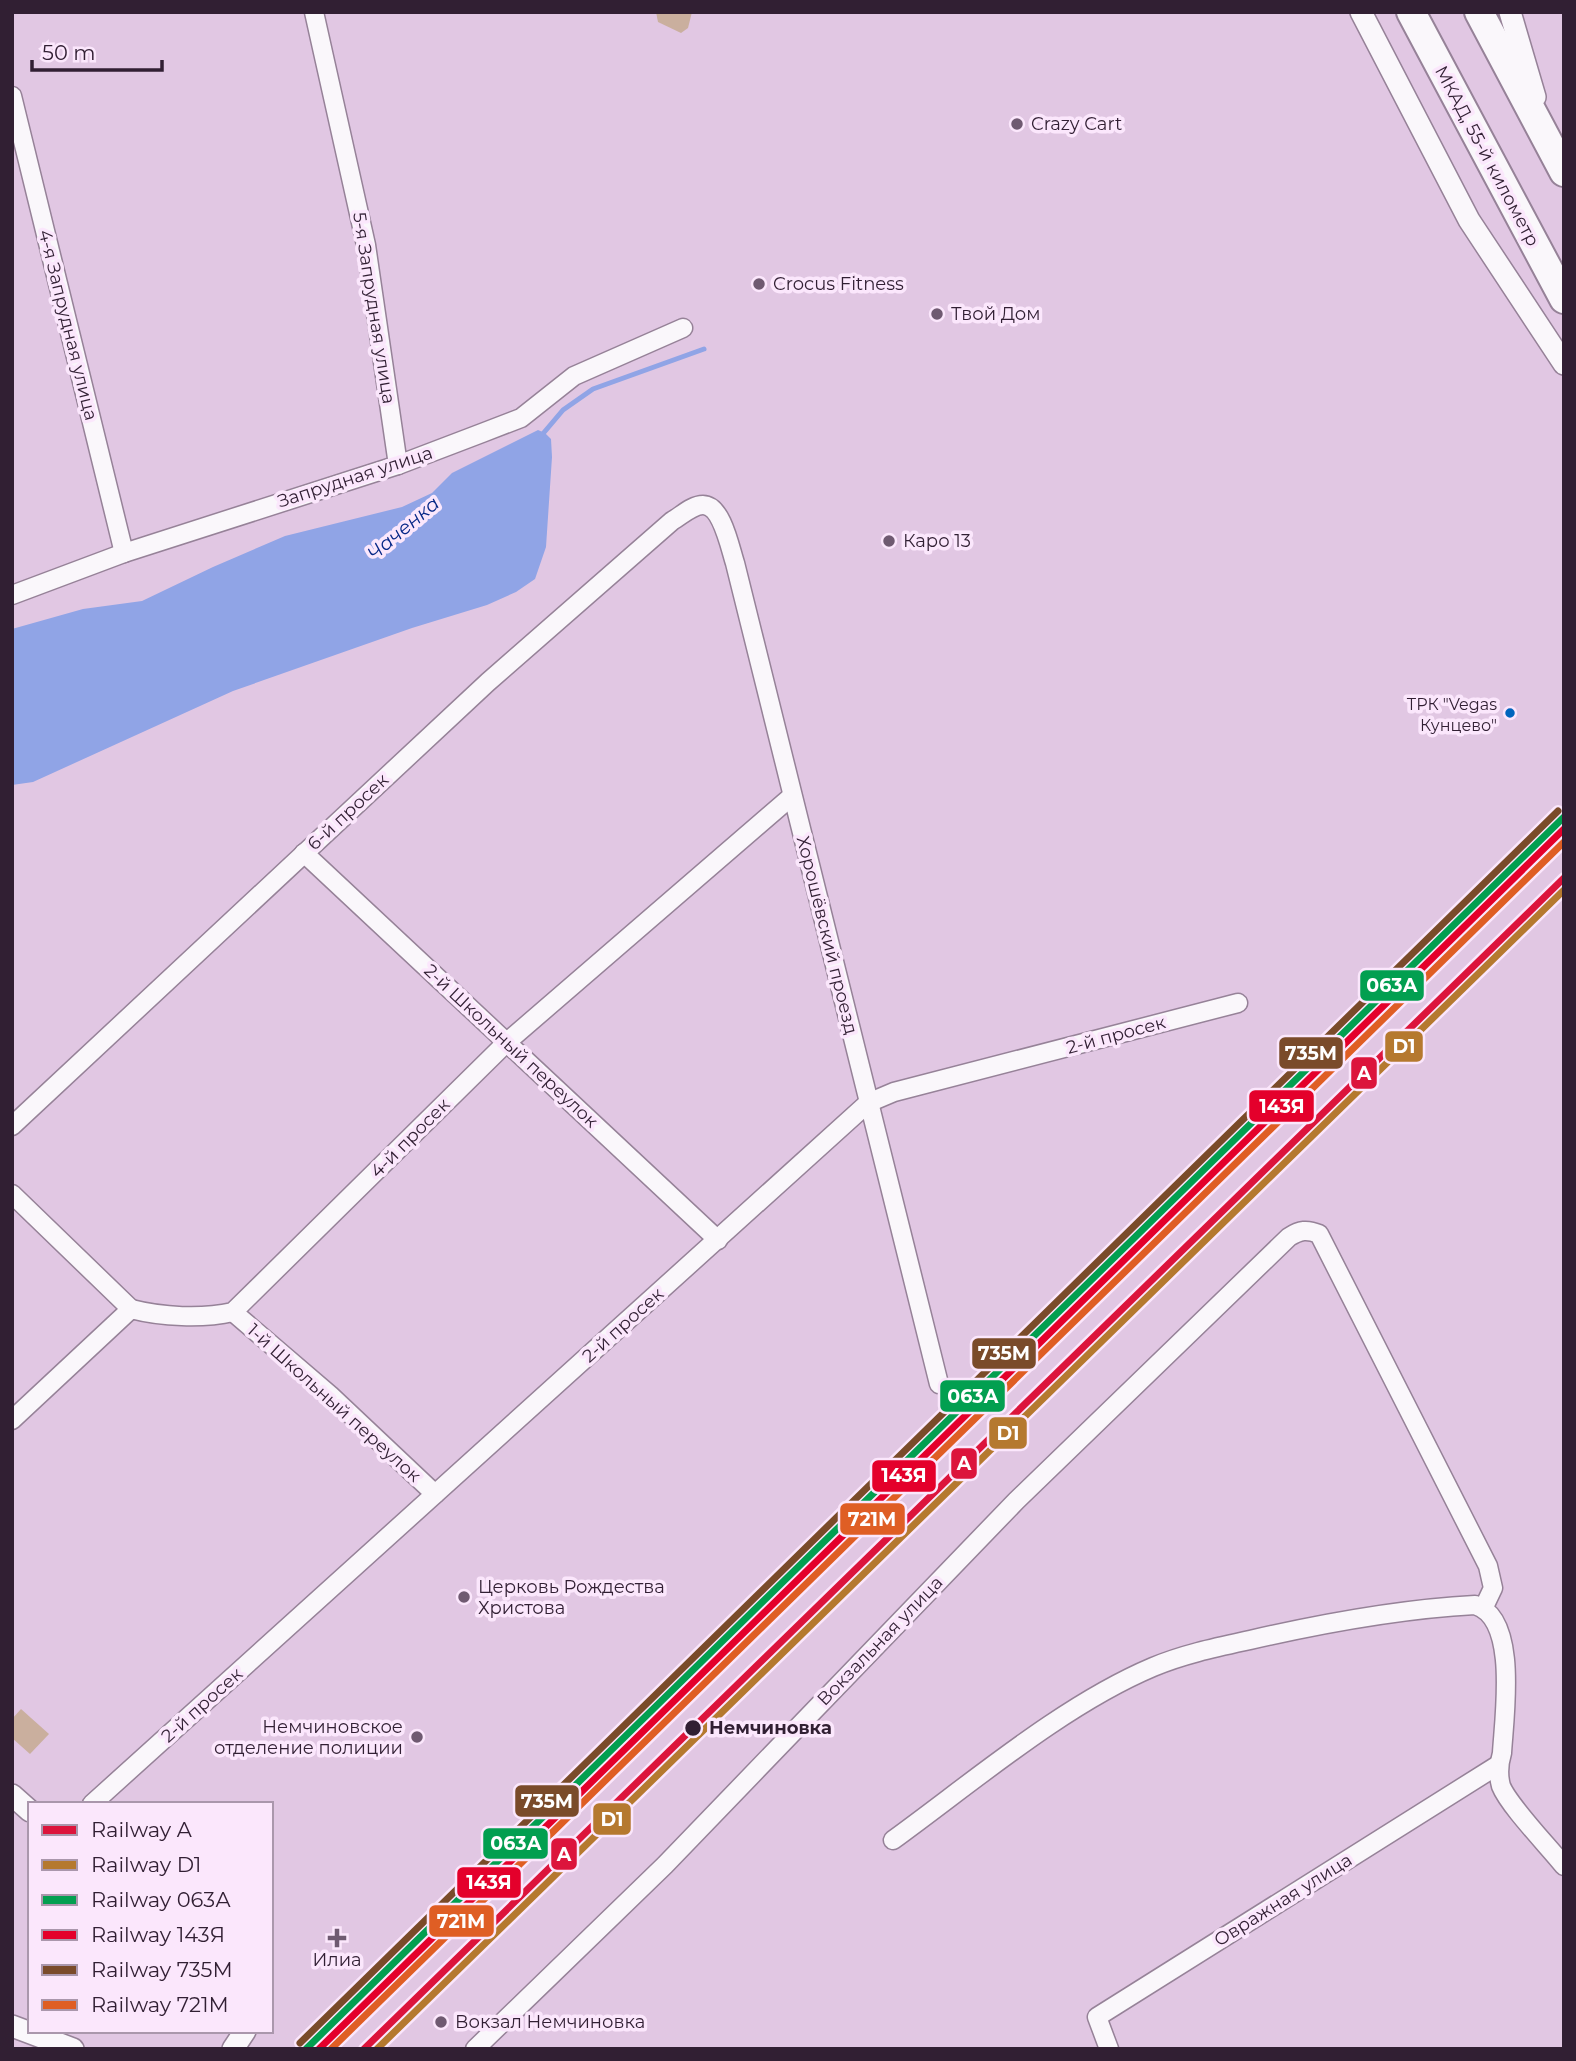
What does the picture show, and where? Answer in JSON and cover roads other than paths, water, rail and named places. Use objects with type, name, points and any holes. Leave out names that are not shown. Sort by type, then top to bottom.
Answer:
[{"type":"highway","name":"МКАД, 55-й километр","points":[[1411,12],[1564,299]]},
{"type":"highway","points":[[1479,12],[1564,172]]},
{"type":"street","name":"5-я Запрудная улица","points":[[314,12],[366,245],[398,464]]},
{"type":"street","points":[[1361,12],[1469,220],[1564,364]]},
{"type":"street","points":[[1510,12],[1526,71],[1564,172]]},
{"type":"street","name":"4-я Запрудная улица","points":[[12,96],[124,553]]},
{"type":"street","name":"Запрудная улица","points":[[12,595],[124,553],[398,464],[521,418],[574,376],[683,328]]},
{"type":"street","name":"Хорошёвский проезд","points":[[693,508],[702,505],[717,512],[735,563],[939,1384]]},
{"type":"street","name":"6-й просек","points":[[12,1126],[488,682],[672,521],[693,508]]},
{"type":"street","name":"4-й просек","points":[[233,1312],[508,1042],[792,796]]},
{"type":"street","name":"2-й Школьный переулок","points":[[304,853],[718,1240]]},
{"type":"street","name":"2-й просек","points":[[94,1802],[868,1103],[894,1092],[1238,1003]]},
{"type":"street","points":[[12,1194],[131,1309],[146,1313],[215,1316],[233,1312]]},
{"type":"street","name":"Вокзальная улица","points":[[475,2049],[665,1865],[1016,1501],[1298,1231],[1309,1230],[1319,1234],[1488,1566],[1493,1588],[1484,1607]]},
{"type":"street","points":[[12,1420],[131,1309]]},
{"type":"street","name":"1-й Школьный переулок","points":[[233,1312],[330,1395],[435,1494]]},
{"type":"street","points":[[893,1840],[1047,1727],[1154,1666],[1201,1651],[1313,1625],[1464,1605],[1484,1607],[1492,1616],[1502,1637],[1506,1674],[1502,1753],[1498,1765],[1501,1786],[1510,1801],[1564,1866]]},
{"type":"street","name":"Овражная улица","points":[[1109,2049],[1097,2017],[1498,1765]]},
{"type":"street","points":[[12,1795],[28,1809]]},
{"type":"street","points":[[31,2033],[73,2049]]},
{"type":"street","points":[[233,2049],[244,2033]]},
{"type":"water","points":[[538,430],[551,439],[546,547],[535,579],[516,592],[487,605],[412,628],[233,691],[33,782],[12,785],[12,629],[83,609],[142,601],[285,536],[402,507],[432,493],[452,473]]},
{"type":"waterway","name":"Чаченка","points":[[541,436],[563,410],[593,389],[704,349]]},
{"type":"rail line","name":"735М","points":[[300,2043],[1558,811]]},
{"type":"rail line","name":"063А","points":[[306,2049],[1564,817]]},
{"type":"rail line","name":"143Я","points":[[319,2049],[1564,829]]},
{"type":"rail line","name":"721М","points":[[331,2049],[1564,842]]},
{"type":"rail line","name":"A","points":[[364,2049],[1564,878]]},
{"type":"rail line","name":"D1","points":[[377,2049],[1564,890]]},
{"type":"place","name":"Crazy Cart","points":[[1017,124]]},
{"type":"place","name":"Crocus Fitness","points":[[759,284]]},
{"type":"place","name":"Твой Дом","points":[[937,314]]},
{"type":"place","name":"Каро 13","points":[[889,541]]},
{"type":"place","name":"ТРК \"Vegas Кунцево\"","points":[[1510,713]]},
{"type":"place","name":"Церковь Рождества Христова","points":[[464,1597]]},
{"type":"place","name":"Немчиновка","points":[[693,1728]]},
{"type":"place","name":"Немчиновское отделение полиции","points":[[417,1737]]},
{"type":"place","name":"Илиа","points":[[337,1938]]},
{"type":"place","name":"Вокзал Немчиновка","points":[[441,2022]]}]
